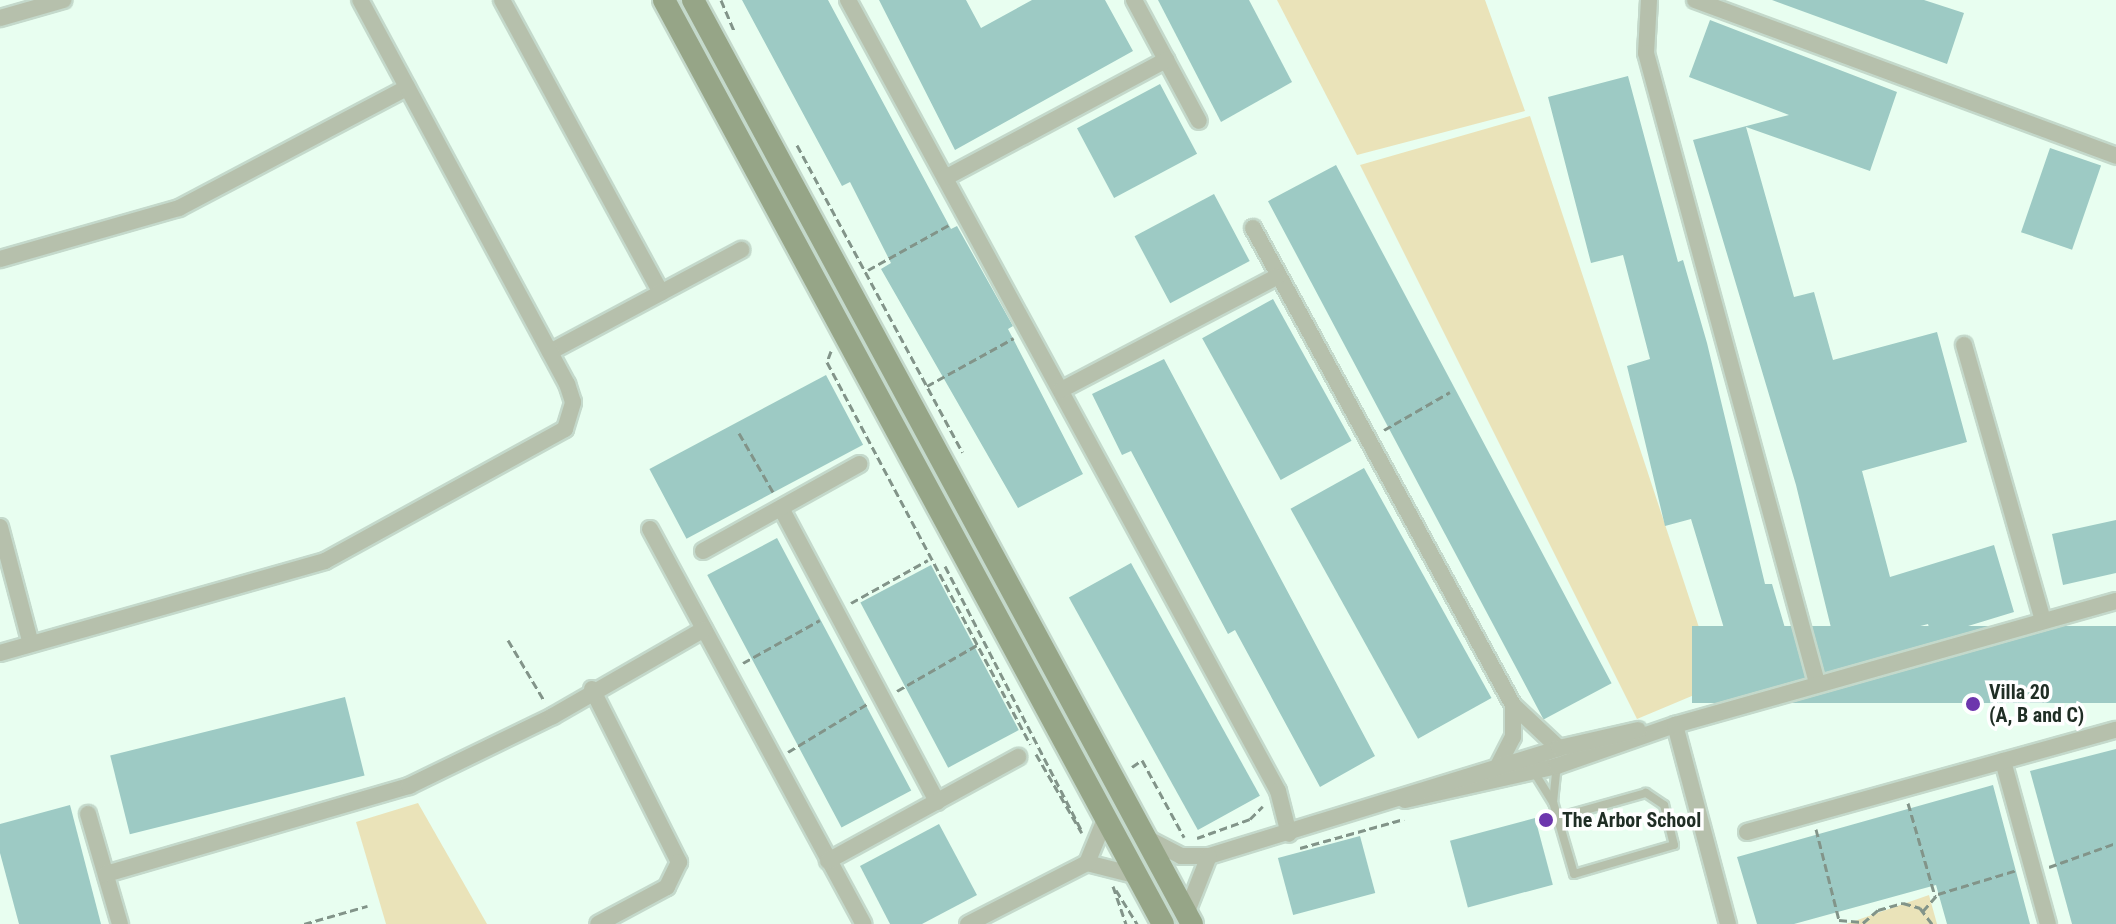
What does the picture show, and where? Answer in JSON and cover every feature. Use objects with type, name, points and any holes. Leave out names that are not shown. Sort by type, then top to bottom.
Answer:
[{"type":"street","points":[[0,18],[63,0]]},
{"type":"street","points":[[0,653],[315,565],[551,441],[565,429],[573,402],[550,352],[360,0]]},
{"type":"street","points":[[502,0],[661,293]]},
{"type":"street","points":[[664,0],[1163,924]]},
{"type":"street","points":[[693,0],[1189,919]]},
{"type":"street","points":[[848,0],[1278,791],[1292,842]]},
{"type":"street","points":[[1134,0],[1199,121]]},
{"type":"street","points":[[1649,0],[1646,53],[1817,683]]},
{"type":"street","points":[[1695,0],[2116,156]]},
{"type":"street","points":[[945,178],[1166,60]]},
{"type":"street","points":[[0,259],[179,208],[407,88]]},
{"type":"street","points":[[1253,228],[1276,277],[1513,705],[1559,748]]},
{"type":"street","points":[[550,352],[741,250]]},
{"type":"street","points":[[1061,390],[1276,277]]},
{"type":"street","points":[[1964,345],[2043,621]]},
{"type":"street","points":[[703,551],[859,464]]},
{"type":"street","points":[[781,508],[937,802]]},
{"type":"street","points":[[0,527],[31,644]]},
{"type":"street","points":[[650,529],[864,924]]},
{"type":"street","points":[[1405,800],[1557,766],[1675,725],[1817,683],[2116,601]]},
{"type":"street","points":[[106,874],[396,791],[553,716],[592,689],[704,629]]},
{"type":"street","points":[[592,689],[679,862],[667,887],[598,924]]},
{"type":"street","points":[[1498,766],[1513,737],[1513,705]]},
{"type":"street","points":[[1148,839],[1181,856],[1209,856],[1292,842],[1498,766],[1559,748],[1675,725]]},
{"type":"street","points":[[1675,725],[1728,924]]},
{"type":"street","points":[[1747,832],[2116,730]]},
{"type":"street","points":[[828,861],[1018,757]]},
{"type":"street","points":[[2003,761],[2048,924]]},
{"type":"street","points":[[88,814],[120,924]]},
{"type":"street","points":[[968,924],[1087,863],[1097,847],[1106,817]]},
{"type":"street","points":[[1189,919],[1209,856]]},
{"type":"street","points":[[1087,863],[1138,876]]},
{"type":"lane","points":[[1553,802],[1557,766]]},
{"type":"lane","points":[[1534,772],[1553,802],[1557,818],[1577,875],[1674,845],[1664,805],[1646,793],[1557,818]]},
{"type":"path","points":[[868,270],[966,215]]},
{"type":"path","points":[[842,326],[827,362],[977,645],[1083,835],[1097,847]]},
{"type":"path","points":[[927,386],[1028,330]]},
{"type":"path","points":[[832,350],[839,364]]},
{"type":"path","points":[[1366,440],[1450,392]]},
{"type":"path","points":[[861,407],[1083,835]]},
{"type":"path","points":[[739,433],[781,508]]},
{"type":"path","points":[[508,640],[553,716]]},
{"type":"path","points":[[787,753],[977,645]]},
{"type":"path","points":[[1130,768],[1142,760],[1187,841],[1250,819],[1263,811],[1264,797],[1278,791]]},
{"type":"path","points":[[1904,788],[1935,896]]},
{"type":"path","points":[[1812,813],[1839,920],[1863,923],[1895,903],[1923,911],[1932,924]]},
{"type":"path","points":[[1292,842],[1406,818]]},
{"type":"path","points":[[1923,911],[1935,896],[2116,843]]},
{"type":"path","points":[[1114,887],[1137,924]]},
{"type":"path","points":[[304,924],[367,906]]},
{"type":"path","points":[[1835,924],[1845,921]]},
{"type":"shaded area","points":[[1277,0],[1485,0],[1525,111],[1357,155]]},
{"type":"shaded area","points":[[1530,116],[1718,685],[1637,719],[1360,165]]},
{"type":"shaded area","points":[[418,803],[487,924],[386,924],[356,822]]},
{"type":"shaded area","points":[[1929,895],[1937,924],[1846,924]]},
{"type":"building","points":[[742,0],[828,0],[951,229],[957,226],[1013,326],[1008,329],[1083,474],[1018,508],[881,269],[891,263],[850,182],[842,186]]},
{"type":"building","points":[[879,0],[966,0],[981,28],[1032,0],[1105,0],[1133,51],[955,150]]},
{"type":"building","points":[[1158,0],[1249,0],[1292,82],[1221,122]]},
{"type":"building","points":[[1772,0],[1924,0],[1964,13],[1947,64]]},
{"type":"building","points":[[1710,20],[1897,92],[1870,171],[1746,127],[1794,297],[1814,292],[1833,360],[1937,332],[1967,442],[1862,471],[1890,577],[1994,545],[2014,612],[1932,637],[1928,624],[1836,648],[1796,485],[1693,140],[1789,115],[1689,77]]},
{"type":"building","points":[[1628,76],[1678,262],[1683,260],[1707,343],[1765,584],[1772,584],[1795,662],[1739,678],[1691,519],[1665,526],[1627,366],[1650,359],[1623,255],[1591,263],[1548,97]]},
{"type":"building","points":[[1160,84],[1197,154],[1114,198],[1077,128]]},
{"type":"building","points":[[2050,148],[2101,166],[2072,250],[2021,232]]},
{"type":"building","points":[[1336,165],[1612,683],[1544,719],[1268,201]]},
{"type":"building","points":[[1214,194],[1250,261],[1170,303],[1135,236]]},
{"type":"building","points":[[1273,299],[1352,441],[1281,480],[1202,338]]},
{"type":"building","points":[[1164,359],[1375,756],[1320,787],[1235,630],[1228,634],[1131,451],[1122,455],[1092,394]]},
{"type":"building","points":[[826,375],[863,445],[686,539],[649,469]]},
{"type":"building","points":[[1364,468],[1492,698],[1418,739],[1291,509]]},
{"type":"building","points":[[2116,520],[2116,573],[2063,585],[2052,534]]},
{"type":"building","points":[[777,538],[911,791],[842,828],[707,575]]},
{"type":"building","points":[[1131,563],[1260,796],[1198,830],[1069,597]]},
{"type":"building","points":[[931,565],[1019,730],[948,768],[860,603]]},
{"type":"building","points":[[1692,626],[2116,626],[2116,703],[1692,703]]},
{"type":"building","points":[[345,697],[365,776],[130,834],[110,756]]},
{"type":"building","points":[[2116,749],[2116,924],[2072,924],[2030,771]]},
{"type":"building","points":[[1993,785],[2030,924],[1947,924],[1936,885],[1794,924],[1757,924],[1737,857]]},
{"type":"building","points":[[70,805],[101,924],[19,924],[0,853],[0,824]]},
{"type":"building","points":[[1535,818],[1553,885],[1468,907],[1450,841]]},
{"type":"building","points":[[939,824],[977,895],[922,924],[890,924],[860,866]]},
{"type":"building","points":[[1360,836],[1375,893],[1293,915],[1278,858]]},
{"type":"place","name":"Villa 20 (A, B and C)","points":[[1973,704]]},
{"type":"place","name":"The Arbor School","points":[[1546,820]]}]
